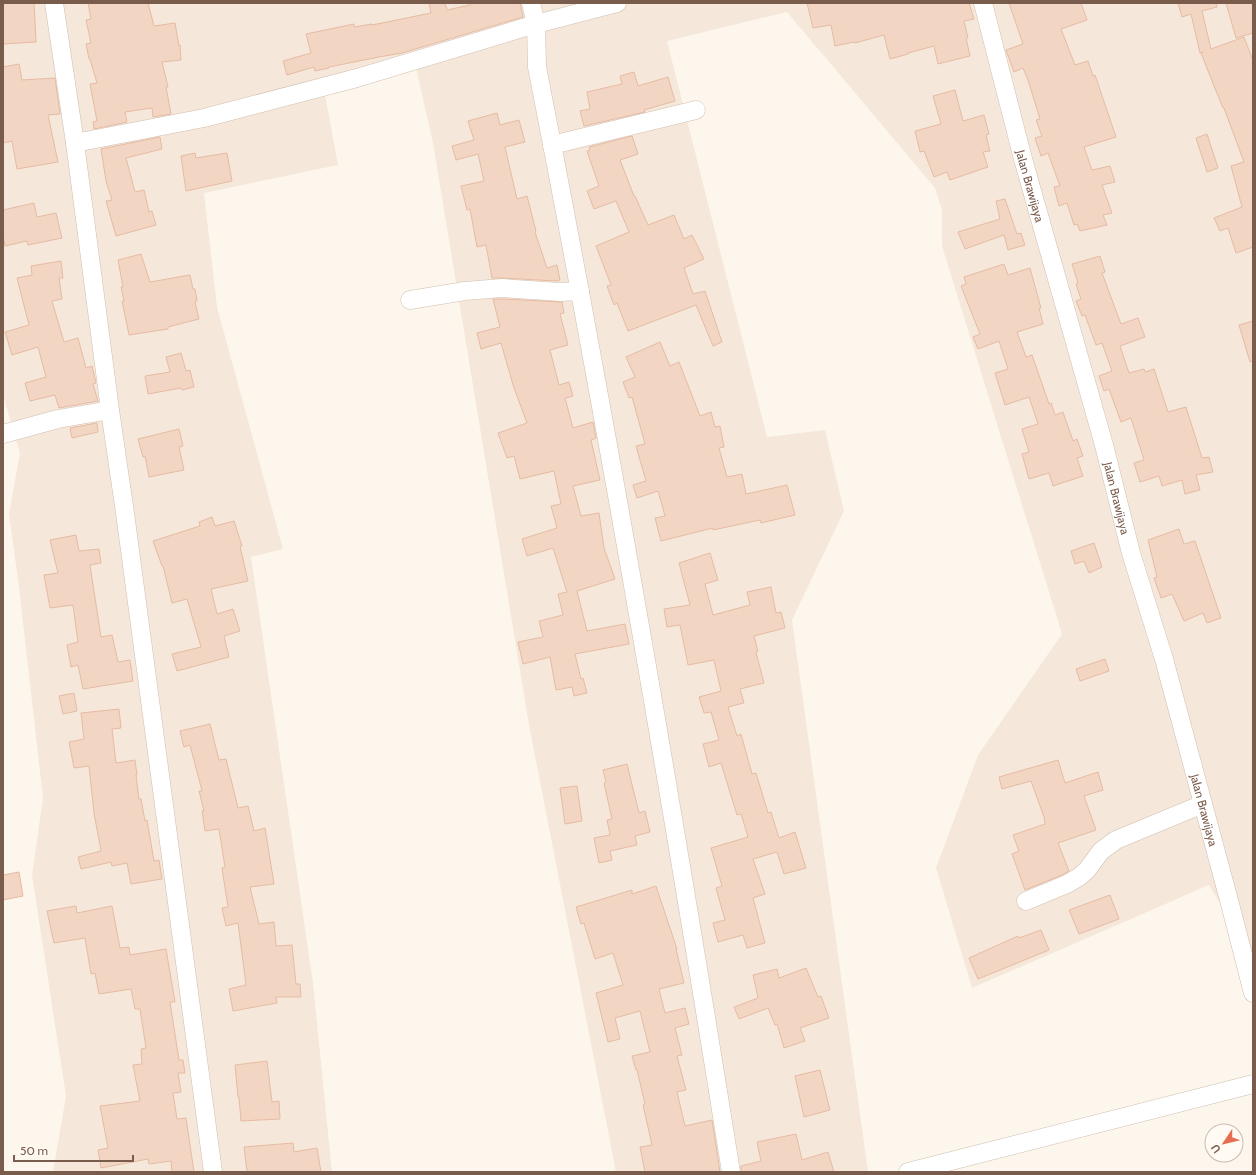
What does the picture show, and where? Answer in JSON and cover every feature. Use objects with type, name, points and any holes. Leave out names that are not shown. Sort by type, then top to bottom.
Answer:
[{"type":"street","points":[[54,3],[75,143],[213,1172]]},
{"type":"street","points":[[531,3],[536,24],[537,68],[595,371],[651,688],[731,1172]]},
{"type":"street","points":[[75,143],[204,118],[235,110],[357,78],[536,24],[617,3]]},
{"type":"street","name":"Jalan Brawijaya","points":[[983,3],[1023,159],[1104,445],[1130,553],[1164,659],[1253,993]]},
{"type":"street","points":[[552,145],[696,110]]},
{"type":"street","points":[[410,300],[465,291],[502,288],[560,292],[580,291]]},
{"type":"street","points":[[3,434],[58,419],[110,410]]},
{"type":"street","points":[[1026,901],[1079,878],[1101,851],[1116,840],[1203,804]]},
{"type":"street","points":[[908,1172],[1253,1084]]},
{"type":"shaded area","points":[[3,3],[1253,3],[1253,958],[1209,885],[972,988],[936,868],[978,755],[1062,634],[942,246],[942,210],[935,188],[787,12],[667,41],[767,437],[825,430],[844,511],[792,620],[868,1172],[616,1172],[529,725],[433,143],[416,68],[324,89],[338,165],[204,193],[217,307],[283,549],[251,557],[313,983],[332,1172],[53,1172],[66,1096],[32,875],[43,798],[19,587],[9,514],[20,453],[3,395]]},
{"type":"building","points":[[3,3],[34,3],[36,42],[3,44]]},
{"type":"building","points":[[88,3],[148,3],[154,26],[175,23],[179,46],[180,45],[181,60],[162,62],[168,87],[166,87],[171,114],[153,117],[152,108],[125,112],[127,122],[94,129],[93,122],[97,121],[90,84],[97,83],[86,44],[91,43],[86,20],[91,19]]},
{"type":"building","points":[[429,3],[445,3],[447,10],[470,5],[470,3],[520,3],[523,17],[402,53],[315,71],[314,67],[287,75],[283,61],[311,53],[306,34],[354,24],[354,27],[372,25],[431,13]]},
{"type":"building","points":[[807,3],[969,3],[974,19],[964,21],[970,56],[938,64],[934,46],[890,59],[884,35],[855,43],[835,46],[831,25],[813,28]]},
{"type":"building","points":[[1009,3],[1081,3],[1087,20],[1061,29],[1075,65],[1088,61],[1093,76],[1095,75],[1116,137],[1084,147],[1092,170],[1110,166],[1115,182],[1102,185],[1112,213],[1103,215],[1107,225],[1080,231],[1077,224],[1074,225],[1067,203],[1059,206],[1054,187],[1060,186],[1048,153],[1041,156],[1035,138],[1042,136],[1036,120],[1040,119],[1028,80],[1023,68],[1014,72],[1006,50],[1023,44]]},
{"type":"building","points":[[1178,3],[1217,3],[1217,7],[1202,11],[1211,49],[1244,37],[1253,61],[1253,247],[1236,253],[1228,228],[1220,231],[1214,218],[1242,207],[1231,166],[1244,162],[1224,108],[1201,53],[1203,52],[1200,53],[1191,14],[1182,17]]},
{"type":"building","points":[[1226,3],[1253,3],[1253,33],[1236,38]]},
{"type":"building","points":[[19,64],[22,80],[55,78],[60,114],[48,115],[58,162],[17,169],[12,141],[3,143],[3,67]]},
{"type":"building","points":[[634,72],[638,86],[668,77],[675,101],[644,110],[645,112],[584,126],[580,111],[590,109],[587,92],[622,84],[620,76]]},
{"type":"building","points":[[955,90],[963,121],[984,115],[989,134],[986,135],[990,151],[983,152],[988,167],[950,180],[947,172],[934,177],[924,151],[920,152],[915,131],[941,124],[933,96]]},
{"type":"building","points":[[497,113],[500,125],[519,120],[525,142],[505,147],[517,199],[527,196],[535,232],[547,268],[557,265],[560,280],[492,278],[486,245],[477,247],[470,209],[467,210],[461,186],[484,181],[478,154],[456,160],[452,146],[474,140],[468,121]]},
{"type":"building","points":[[1207,134],[1218,168],[1207,172],[1196,138]]},
{"type":"building","points":[[632,136],[638,154],[620,160],[634,196],[648,225],[674,215],[684,239],[692,235],[704,259],[684,268],[693,294],[705,291],[722,342],[713,346],[696,305],[628,331],[617,303],[614,305],[607,286],[611,285],[596,246],[629,232],[616,201],[594,209],[587,191],[599,186],[587,151],[590,150],[589,147]]},
{"type":"building","points":[[160,137],[162,149],[126,158],[135,192],[144,190],[149,212],[152,211],[156,225],[116,236],[106,201],[112,200],[106,181],[101,149]]},
{"type":"building","points":[[195,153],[196,158],[227,153],[232,181],[186,191],[181,156]]},
{"type":"building","points":[[1005,199],[1017,234],[1021,233],[1025,245],[1008,250],[1004,235],[965,249],[958,232],[1000,219],[996,201]]},
{"type":"building","points":[[34,203],[37,217],[56,213],[62,238],[28,245],[27,241],[5,246],[3,236],[3,210]]},
{"type":"building","points":[[141,254],[150,282],[190,275],[193,289],[195,289],[197,301],[195,302],[199,319],[168,327],[168,329],[129,335],[122,301],[124,301],[121,287],[123,287],[118,260]]},
{"type":"building","points":[[1100,256],[1105,272],[1102,273],[1121,324],[1138,318],[1145,337],[1120,346],[1129,373],[1144,369],[1145,372],[1154,369],[1168,412],[1186,407],[1202,458],[1209,457],[1213,472],[1196,475],[1200,490],[1185,494],[1182,480],[1162,486],[1159,476],[1140,482],[1134,463],[1144,460],[1131,418],[1121,422],[1109,389],[1104,391],[1099,376],[1112,371],[1102,343],[1096,345],[1085,315],[1082,316],[1076,301],[1081,299],[1072,264]]},
{"type":"building","points":[[61,261],[63,278],[59,278],[62,299],[52,301],[64,342],[78,338],[86,368],[92,366],[96,383],[93,384],[98,401],[59,408],[55,395],[30,401],[25,383],[46,377],[38,347],[12,355],[5,332],[29,325],[17,278],[32,275],[31,266]]},
{"type":"building","points":[[1004,264],[1008,275],[1030,268],[1041,308],[1039,308],[1043,324],[1017,332],[1026,357],[1032,355],[1049,404],[1051,403],[1055,415],[1063,412],[1073,441],[1077,439],[1083,456],[1077,458],[1083,476],[1053,486],[1049,473],[1029,479],[1022,454],[1029,452],[1022,429],[1038,424],[1029,397],[1005,405],[995,373],[1008,369],[999,341],[978,349],[973,337],[980,334],[961,286],[966,284],[964,277]]},
{"type":"building","points":[[493,299],[562,302],[564,313],[560,314],[568,345],[550,350],[559,385],[569,382],[573,396],[565,398],[573,428],[593,422],[596,438],[591,440],[600,480],[573,486],[581,516],[599,513],[604,548],[615,579],[577,591],[587,631],[625,624],[629,644],[575,654],[581,679],[583,678],[587,693],[574,696],[572,687],[556,690],[550,657],[523,664],[518,642],[543,637],[539,621],[563,615],[558,594],[567,592],[553,548],[527,556],[522,539],[557,528],[551,506],[561,504],[554,471],[520,479],[514,456],[507,458],[498,433],[527,423],[513,385],[501,343],[481,349],[477,333],[500,327]]},
{"type":"building","points":[[1253,321],[1253,361],[1250,362],[1239,325]]},
{"type":"building","points":[[660,342],[670,366],[679,362],[700,416],[711,412],[715,427],[720,426],[724,447],[719,448],[727,477],[742,474],[746,494],[787,485],[795,515],[761,523],[760,520],[713,530],[713,528],[661,541],[655,518],[665,516],[658,491],[637,498],[633,485],[646,481],[636,446],[645,444],[632,397],[629,398],[623,382],[635,377],[626,357]]},
{"type":"building","points":[[181,353],[186,371],[190,370],[194,387],[148,394],[145,376],[170,372],[166,357]]},
{"type":"building","points":[[97,423],[98,432],[72,438],[70,428]]},
{"type":"building","points":[[179,429],[183,446],[179,447],[184,470],[149,477],[145,456],[143,457],[138,439]]},
{"type":"building","points":[[212,517],[215,526],[234,521],[242,546],[240,546],[248,581],[211,589],[217,614],[233,609],[240,631],[224,636],[229,657],[177,671],[172,654],[201,647],[187,599],[172,603],[163,566],[153,541],[200,526],[199,522]]},
{"type":"building","points":[[1179,529],[1184,544],[1195,541],[1221,618],[1207,623],[1203,613],[1184,621],[1172,594],[1161,598],[1154,578],[1157,577],[1148,540]]},
{"type":"building","points":[[76,535],[79,551],[99,549],[101,563],[90,565],[101,637],[112,635],[118,662],[130,660],[133,681],[83,689],[78,665],[71,667],[67,645],[78,642],[73,605],[50,608],[44,575],[58,573],[50,540]]},
{"type":"building","points":[[1094,543],[1102,567],[1089,573],[1084,561],[1075,564],[1071,551]]},
{"type":"building","points":[[710,553],[718,580],[705,584],[713,615],[750,605],[747,592],[771,587],[776,613],[781,612],[785,628],[754,636],[758,651],[756,652],[764,683],[740,689],[744,703],[728,707],[737,736],[741,734],[752,774],[756,773],[768,813],[771,812],[779,838],[795,832],[806,868],[784,874],[777,852],[753,859],[765,894],[753,898],[765,943],[747,948],[743,935],[718,942],[713,923],[725,920],[716,888],[722,886],[711,848],[748,837],[741,814],[737,815],[721,763],[709,767],[703,744],[719,740],[711,712],[704,713],[699,697],[721,691],[714,660],[688,665],[680,625],[667,627],[664,609],[690,605],[679,563]]},
{"type":"building","points":[[1105,659],[1109,671],[1080,681],[1076,669]]},
{"type":"building","points":[[74,693],[77,711],[63,714],[59,696]]},
{"type":"building","points":[[119,709],[121,728],[112,729],[116,763],[135,760],[139,799],[141,799],[145,821],[147,820],[154,861],[159,860],[162,879],[131,884],[127,863],[112,866],[111,862],[81,869],[78,857],[101,851],[94,813],[89,766],[74,768],[69,742],[84,739],[81,713]]},
{"type":"building","points":[[210,724],[219,760],[226,759],[238,808],[248,806],[254,831],[265,828],[274,884],[250,887],[259,924],[274,922],[276,946],[292,945],[296,984],[300,984],[301,997],[276,997],[277,1003],[233,1011],[229,989],[246,985],[238,923],[226,926],[222,908],[228,907],[222,868],[225,867],[219,829],[205,831],[202,811],[204,811],[199,791],[202,791],[190,745],[184,747],[180,731]]},
{"type":"building","points":[[1058,760],[1065,783],[1098,772],[1103,790],[1084,796],[1096,830],[1058,843],[1069,871],[1025,890],[1012,854],[1019,851],[1013,835],[1045,824],[1044,817],[1031,781],[1002,789],[999,777]]},
{"type":"building","points":[[627,764],[639,813],[645,811],[650,832],[635,836],[637,845],[610,851],[612,860],[599,863],[594,838],[610,835],[607,820],[612,819],[604,783],[606,782],[603,770]]},
{"type":"building","points":[[577,786],[582,821],[565,824],[560,788]]},
{"type":"building","points":[[19,872],[23,896],[3,900],[3,875]]},
{"type":"building","points":[[656,886],[677,949],[684,983],[659,989],[665,1013],[685,1008],[689,1024],[675,1028],[682,1055],[677,1056],[686,1090],[677,1092],[685,1126],[712,1120],[720,1172],[645,1172],[640,1147],[652,1145],[643,1105],[645,1104],[632,1056],[650,1052],[640,1011],[615,1018],[620,1039],[608,1042],[596,993],[623,985],[613,953],[595,959],[584,923],[581,924],[576,907],[632,890],[632,894]]},
{"type":"building","points":[[1110,895],[1119,919],[1079,934],[1069,910]]},
{"type":"building","points":[[76,906],[77,913],[112,906],[120,948],[129,947],[130,955],[166,949],[175,1002],[170,1002],[179,1060],[183,1060],[185,1073],[178,1073],[181,1092],[173,1093],[177,1119],[186,1118],[194,1172],[172,1172],[171,1161],[149,1164],[148,1159],[101,1168],[98,1150],[108,1148],[100,1106],[140,1101],[133,1065],[142,1064],[141,1049],[146,1048],[140,1009],[135,1009],[131,989],[99,994],[95,973],[91,974],[85,938],[54,943],[47,911]]},
{"type":"building","points":[[1041,930],[1049,950],[978,979],[969,958],[1018,936],[1019,938]]},
{"type":"building","points":[[806,968],[818,997],[821,996],[829,1018],[800,1028],[805,1041],[784,1048],[777,1024],[775,1025],[768,1008],[739,1019],[734,1007],[758,998],[753,975],[777,969],[779,978]]},
{"type":"building","points":[[267,1061],[272,1102],[279,1101],[280,1119],[241,1121],[235,1065]]},
{"type":"building","points":[[820,1070],[830,1110],[804,1117],[795,1076]]},
{"type":"building","points":[[796,1134],[802,1160],[828,1152],[834,1172],[741,1172],[741,1166],[761,1161],[757,1142]]},
{"type":"building","points":[[293,1143],[294,1152],[317,1148],[321,1172],[247,1172],[244,1147]]}]
